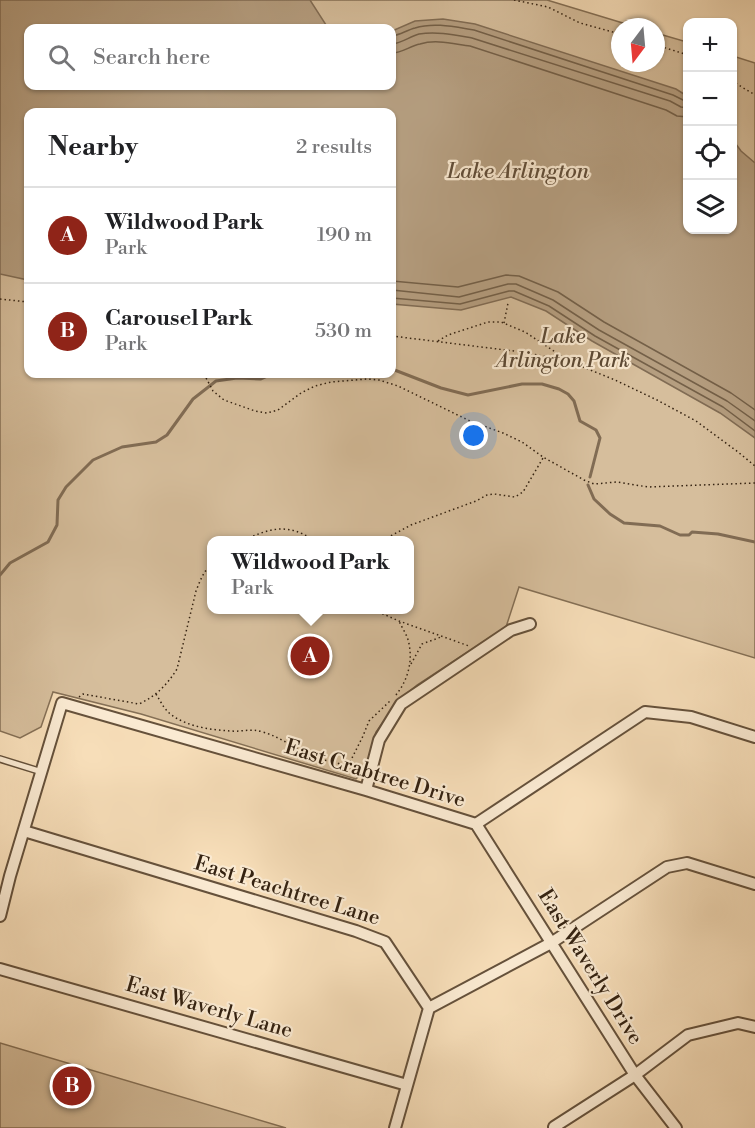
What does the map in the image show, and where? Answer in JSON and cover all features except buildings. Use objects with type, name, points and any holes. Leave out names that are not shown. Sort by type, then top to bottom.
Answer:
[{"type":"street","points":[[366,790],[379,740],[401,704],[511,630],[530,624]]},
{"type":"street","name":"East Crabtree Drive","points":[[42,772],[62,703],[476,824],[645,712],[692,717],[755,737]]},
{"type":"street","points":[[0,916],[5,874],[24,831],[42,772]]},
{"type":"street","name":"East Waverly Drive","points":[[476,824],[635,1075],[676,1128]]},
{"type":"street","name":"East Peachtree Lane","points":[[24,831],[356,931],[385,942],[429,1008]]},
{"type":"street","points":[[395,1128],[429,1008],[551,944],[667,867],[687,863],[755,884]]},
{"type":"street","name":"East Waverly Lane","points":[[0,969],[407,1085]]},
{"type":"street","points":[[554,1127],[635,1075],[688,1035],[738,1023],[755,1027]]},
{"type":"lane","points":[[0,759],[42,772]]},
{"type":"path","points":[[514,0],[548,8],[580,23],[611,32]]},
{"type":"path","points":[[665,48],[683,55]]},
{"type":"path","points":[[737,84],[755,95]]},
{"type":"path","points":[[0,298],[24,301]]},
{"type":"path","points":[[504,323],[508,303]]},
{"type":"path","points":[[437,341],[488,322],[504,323],[525,332],[568,361]]},
{"type":"path","points":[[396,336],[522,352],[568,361],[615,380],[696,421],[755,466]]},
{"type":"path","points":[[206,378],[213,391],[224,400],[267,413],[278,410],[315,386],[331,382],[379,380],[398,386],[522,442],[543,457],[594,484],[617,482],[648,487],[755,483]]},
{"type":"path","points":[[390,536],[411,525],[487,495],[515,497],[522,492],[543,457]]},
{"type":"path","points":[[254,536],[274,528],[300,532],[306,536]]},
{"type":"path","points":[[78,697],[82,694],[139,704],[156,694],[171,679],[177,669],[196,591],[207,568]]},
{"type":"path","points":[[384,614],[482,650]]},
{"type":"path","points":[[399,621],[409,644],[410,665]]},
{"type":"path","points":[[347,766],[369,721],[393,699],[401,688],[422,644],[442,636]]},
{"type":"path","points":[[156,694],[164,708],[184,722],[200,728],[215,730],[261,731],[316,758],[347,766],[369,779]]},
{"type":"green space","name":"Lake Arlington Park","points":[[0,0],[547,0],[611,19],[611,72],[665,72],[665,36],[683,41],[683,234],[737,234],[737,57],[755,63],[755,658],[519,587],[506,627],[417,685],[398,701],[376,732],[365,770],[356,779],[141,714],[53,692],[41,727],[20,738],[0,731]]},
{"type":"green space","points":[[0,1043],[286,1128],[0,1128]]},
{"type":"water","name":"Lake Arlington","points":[[0,0],[310,0],[325,24],[24,24],[24,90],[396,90],[396,29],[415,21],[443,19],[475,24],[611,68],[611,72],[623,72],[676,89],[683,93],[683,234],[737,234],[737,146],[755,163],[755,438],[720,413],[592,341],[546,311],[511,297],[461,310],[396,304],[396,108],[24,108],[24,279],[0,274]]},
{"type":"waterway","points":[[396,371],[441,388],[468,395],[522,384],[542,384],[559,389],[574,401],[580,421],[596,430],[600,438],[590,477]]},
{"type":"waterway","points":[[0,575],[10,563],[48,542],[57,525],[58,500],[66,487],[93,460],[122,447],[156,442],[167,435],[193,399],[216,381],[237,378]]},
{"type":"waterway","points":[[237,378],[263,378]]},
{"type":"waterway","points":[[588,485],[594,499],[624,523],[660,526],[680,535],[689,535],[692,532],[718,534],[755,542]]},
{"type":"place","name":"Wildwood Park","points":[[310,656]]},
{"type":"place","name":"Carousel Park","points":[[72,1086]]}]
